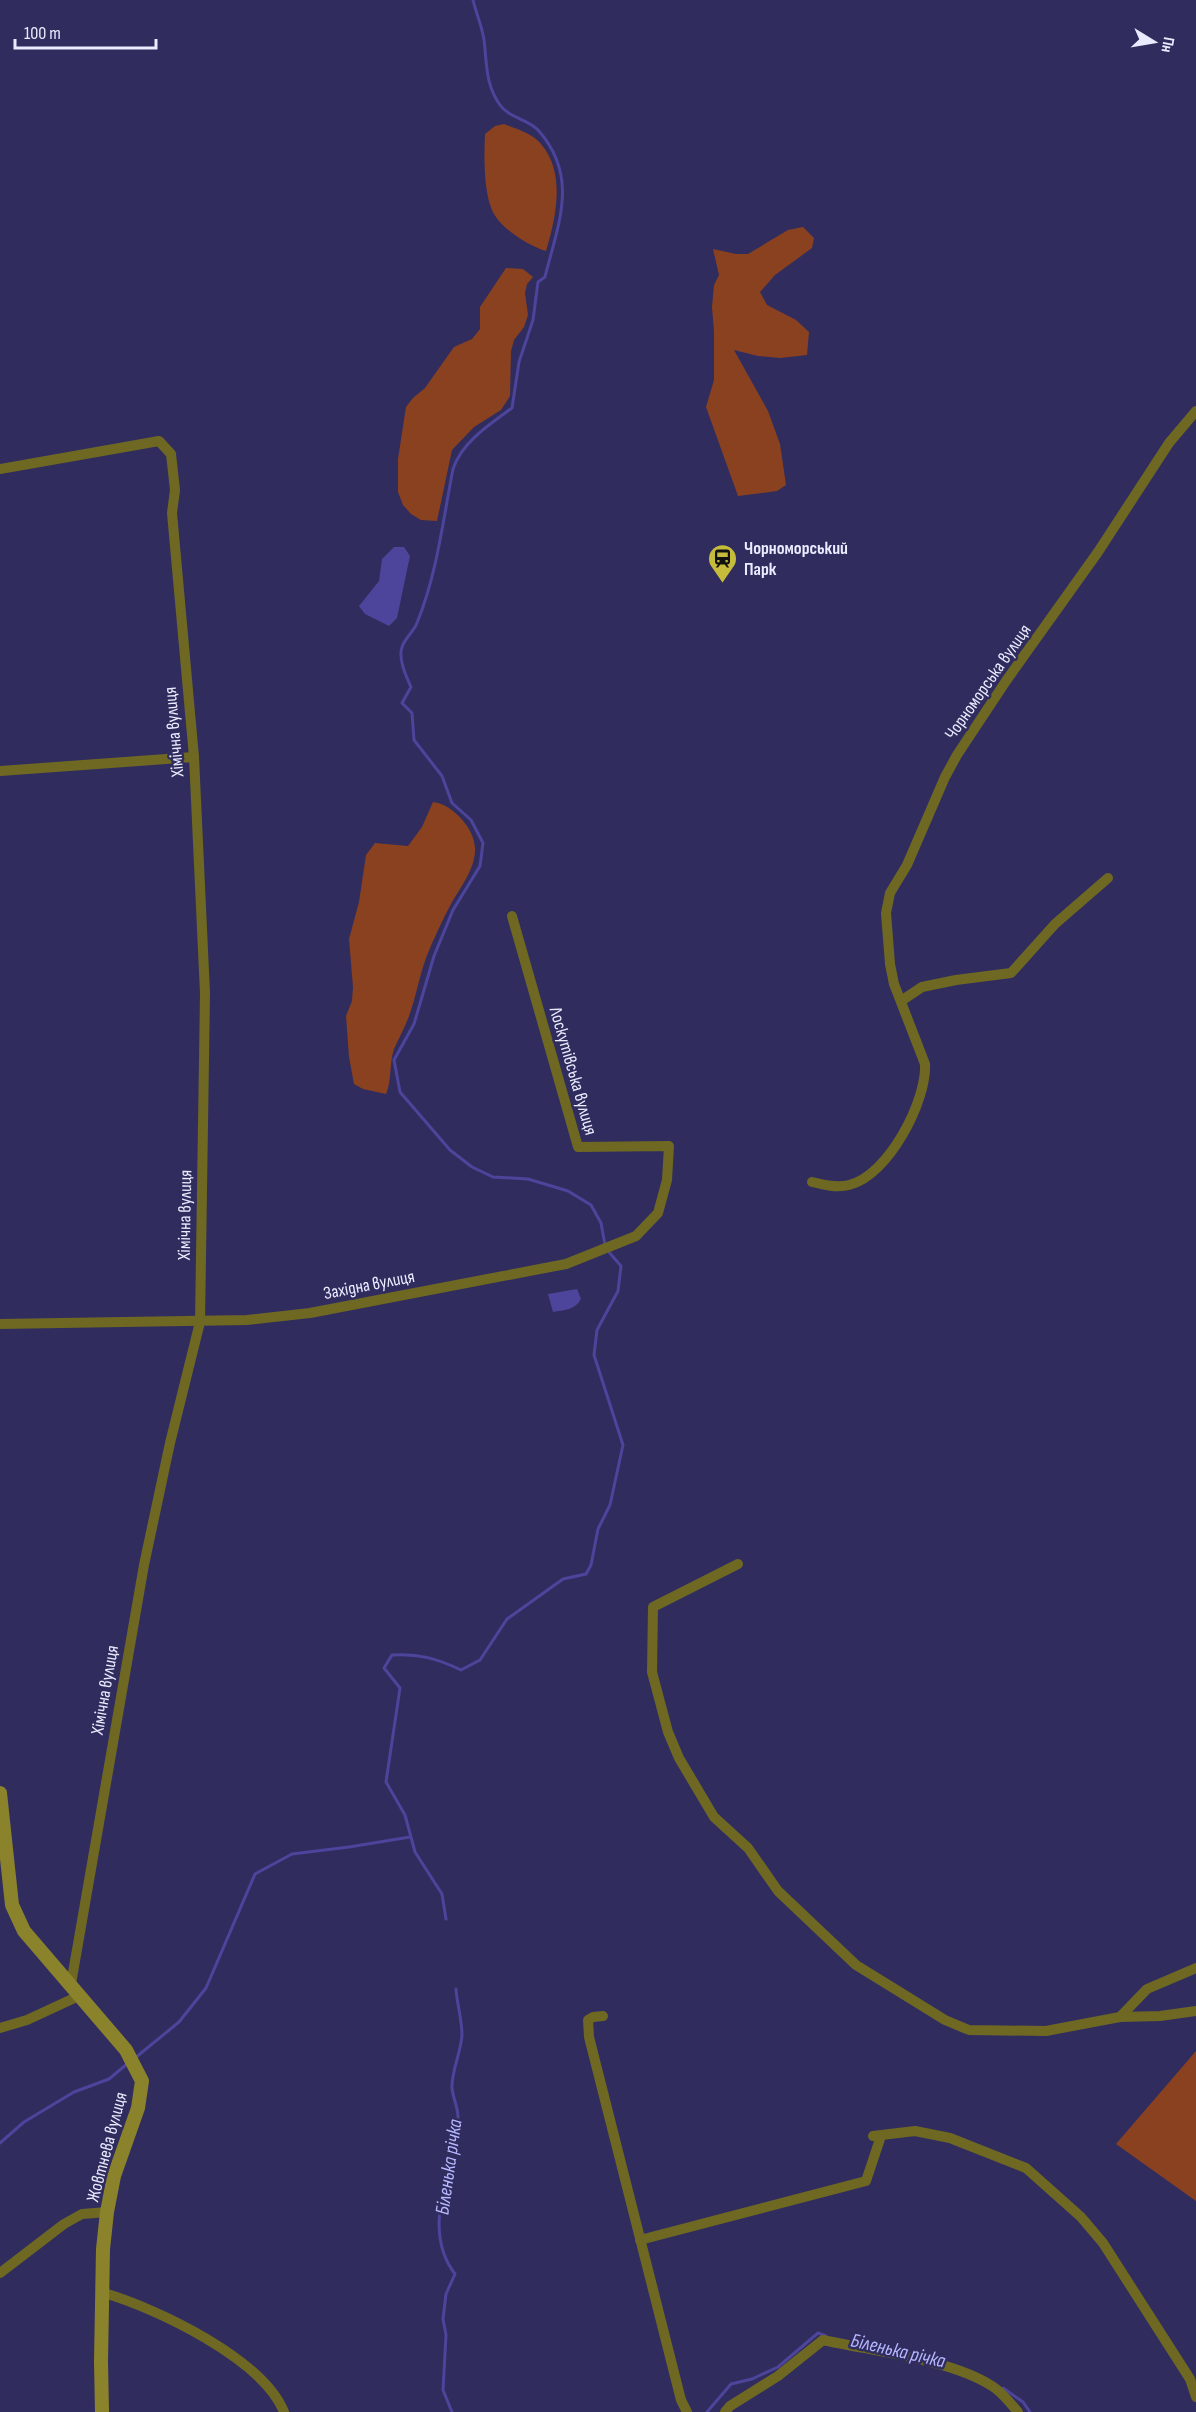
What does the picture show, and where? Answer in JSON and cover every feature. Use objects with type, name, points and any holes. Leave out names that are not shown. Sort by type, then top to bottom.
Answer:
[{"type":"main road","name":"Жовтнева вулиця","points":[[0,1793],[12,1905],[24,1931],[76,1990],[132,2060],[142,2081],[140,2098],[114,2176],[103,2249],[102,2412]]},
{"type":"street","name":"Чорноморська вулиця","points":[[812,1182],[829,1186],[849,1185],[866,1178],[892,1150],[918,1103],[925,1064],[894,984],[886,913],[888,899],[920,837],[945,777],[1006,681],[1098,552],[1169,443],[1196,411]]},
{"type":"street","name":"Хімічна вулиця","points":[[0,468],[159,441],[171,454],[175,490],[172,513],[194,757],[205,993],[200,1322],[170,1443],[144,1565],[76,1990]]},
{"type":"street","points":[[0,771],[194,757]]},
{"type":"street","points":[[901,1001],[922,987],[1011,973],[1055,924],[1108,878]]},
{"type":"street","name":"Лоскутівська вулиця","points":[[512,916],[578,1148],[669,1146]]},
{"type":"street","name":"Західна вулиця","points":[[0,1324],[247,1320],[310,1313],[566,1264],[636,1236],[658,1213],[667,1180],[669,1146]]},
{"type":"street","points":[[738,1564],[653,1607],[652,1672],[668,1732],[679,1758],[714,1817],[748,1848],[778,1891],[856,1965],[945,2020],[969,2030],[1046,2031],[1120,2018],[1160,2016],[1196,2010]]},
{"type":"street","points":[[1120,2018],[1147,1989],[1196,1968]]},
{"type":"street","points":[[0,2028],[27,2020],[76,1990]]},
{"type":"street","points":[[603,2016],[588,2020],[587,2026],[681,2400],[687,2412]]},
{"type":"street","points":[[640,2240],[866,2181],[877,2136],[915,2132],[950,2138],[1026,2168],[1081,2217],[1103,2242],[1181,2368],[1191,2379],[1196,2397]]},
{"type":"street","points":[[0,2273],[64,2224],[82,2214],[108,2212]]},
{"type":"street","points":[[104,2293],[133,2301],[184,2324],[266,2382],[285,2412]]},
{"type":"street","points":[[725,2412],[730,2406],[778,2376],[822,2340],[890,2353],[971,2374],[994,2387],[1018,2412]]},
{"type":"shaded area","points":[[504,124],[537,140],[549,156],[554,168],[557,196],[546,251],[533,246],[511,232],[496,217],[489,200],[485,177],[485,134],[495,126]]},
{"type":"shaded area","points":[[803,227],[814,238],[812,248],[775,275],[760,292],[767,305],[796,320],[809,332],[807,355],[780,358],[734,350],[768,411],[780,444],[786,485],[777,491],[738,496],[706,407],[714,380],[712,307],[714,285],[719,275],[713,249],[748,254],[788,230]]},
{"type":"shaded area","points":[[506,268],[523,269],[533,277],[527,284],[525,293],[528,315],[524,327],[514,340],[511,351],[510,396],[501,410],[474,427],[452,450],[437,521],[421,520],[403,505],[398,492],[398,459],[406,407],[425,388],[454,347],[472,339],[480,329],[480,307]]},
{"type":"shaded area","points":[[394,547],[404,547],[410,556],[397,618],[389,626],[365,614],[359,606],[379,581],[382,559]]},
{"type":"shaded area","points":[[433,802],[448,808],[462,819],[472,834],[474,857],[470,871],[444,917],[426,958],[409,1016],[394,1049],[386,1094],[363,1089],[354,1084],[349,1057],[346,1016],[352,1001],[353,987],[349,939],[359,902],[366,855],[375,843],[408,846],[422,827]]},
{"type":"shaded area","points":[[577,1289],[581,1299],[579,1303],[569,1309],[553,1312],[548,1294]]},
{"type":"shaded area","points":[[1196,2051],[1196,2201],[1116,2144]]},
{"type":"waterway","points":[[473,0],[483,35],[488,73],[495,97],[500,105],[513,116],[534,126],[551,148],[559,165],[562,201],[560,220],[545,277],[538,282],[533,320],[519,362],[512,408],[478,434],[457,459],[453,469],[430,585],[417,623],[403,644],[401,652],[403,667],[411,687],[402,703],[412,713],[414,740],[442,776],[452,803],[471,820],[483,843],[480,866],[453,910],[434,956],[414,1024],[394,1060],[400,1092],[450,1150],[472,1167],[493,1177],[528,1179],[568,1191],[591,1205],[601,1223],[605,1245]]},
{"type":"waterway","points":[[446,1919],[442,1894],[415,1852],[405,1815],[386,1782],[400,1688],[384,1668],[392,1655],[411,1655],[428,1658],[461,1670],[480,1660],[507,1619],[563,1579],[586,1574],[591,1565],[598,1529],[610,1505],[623,1445],[594,1355],[597,1330],[618,1291],[621,1266],[608,1251]]},
{"type":"waterway","points":[[135,2058],[179,2022],[206,1988],[255,1874],[292,1854],[410,1837]]},
{"type":"waterway","name":"Біленька річка","points":[[452,2412],[443,2390],[446,2335],[443,2319],[446,2294],[455,2274],[445,2256],[440,2238],[439,2218],[458,2120],[452,2088],[462,2035],[456,1989]]},
{"type":"waterway","points":[[0,2143],[24,2122],[74,2092],[109,2079],[127,2064]]},
{"type":"waterway","name":"Біленька річка","points":[[707,2412],[731,2384],[752,2379],[778,2367],[818,2333],[826,2336]]},
{"type":"waterway","name":"Біленька річка","points":[[1003,2388],[1023,2402],[1030,2412]]},
{"type":"place","name":"Чорноморський Парк","points":[[723,584]]}]
